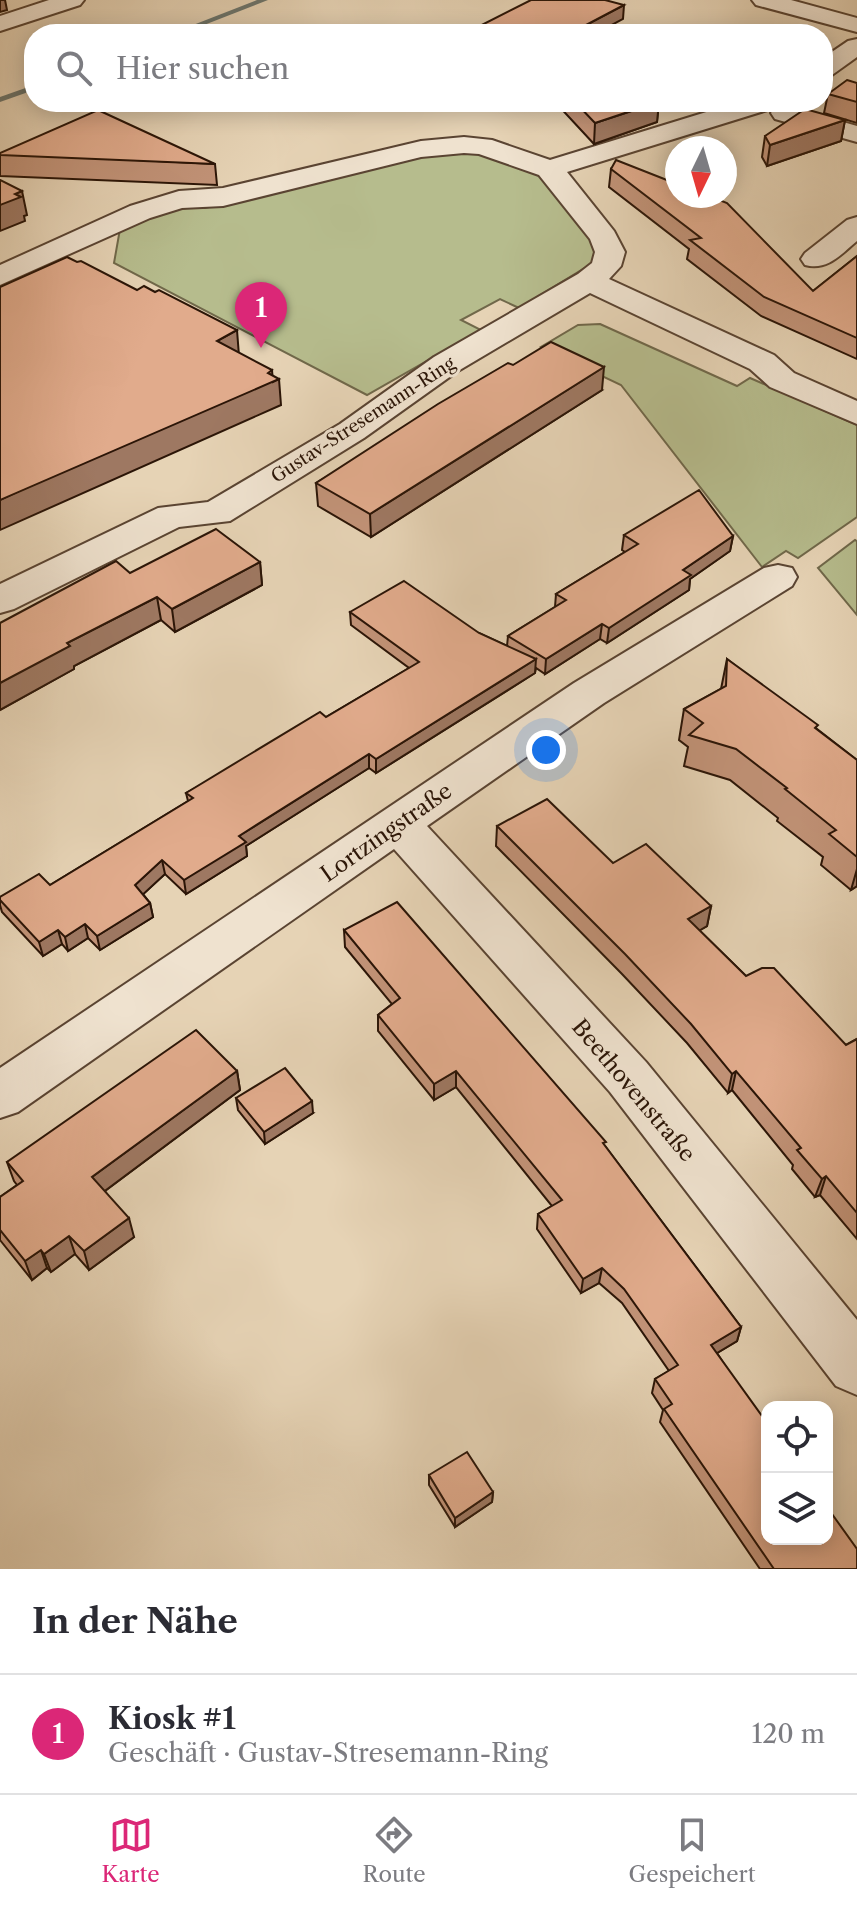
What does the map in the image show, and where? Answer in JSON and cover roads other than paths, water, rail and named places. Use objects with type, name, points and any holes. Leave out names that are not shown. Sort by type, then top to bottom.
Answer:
[{"type":"street","points":[[0,24],[72,0]]},
{"type":"street","points":[[764,0],[857,25]]},
{"type":"street","points":[[833,63],[857,46]]},
{"type":"street","points":[[0,276],[140,212],[179,200],[223,197],[421,149],[482,146],[549,169],[736,112]]},
{"type":"street","points":[[787,112],[857,134]]},
{"type":"street","name":"Gustav-Stresemann-Ring","points":[[0,600],[171,516],[217,513],[352,431],[446,364],[589,281],[606,266],[610,252],[604,237],[549,169]]},
{"type":"street","points":[[816,259],[857,226]]},
{"type":"street","points":[[589,281],[762,362],[782,380],[857,414]]},
{"type":"street","name":"Lortzingstraße","points":[[0,1096],[589,693],[778,577]]},
{"type":"street","name":"Beethovenstraße","points":[[399,825],[628,1077],[857,1366]]},
{"type":"waterway","points":[[200,24],[264,0]]},
{"type":"waterway","points":[[0,100],[24,91]]},
{"type":"place","name":"Kiosk #1","points":[[261,348]]}]
